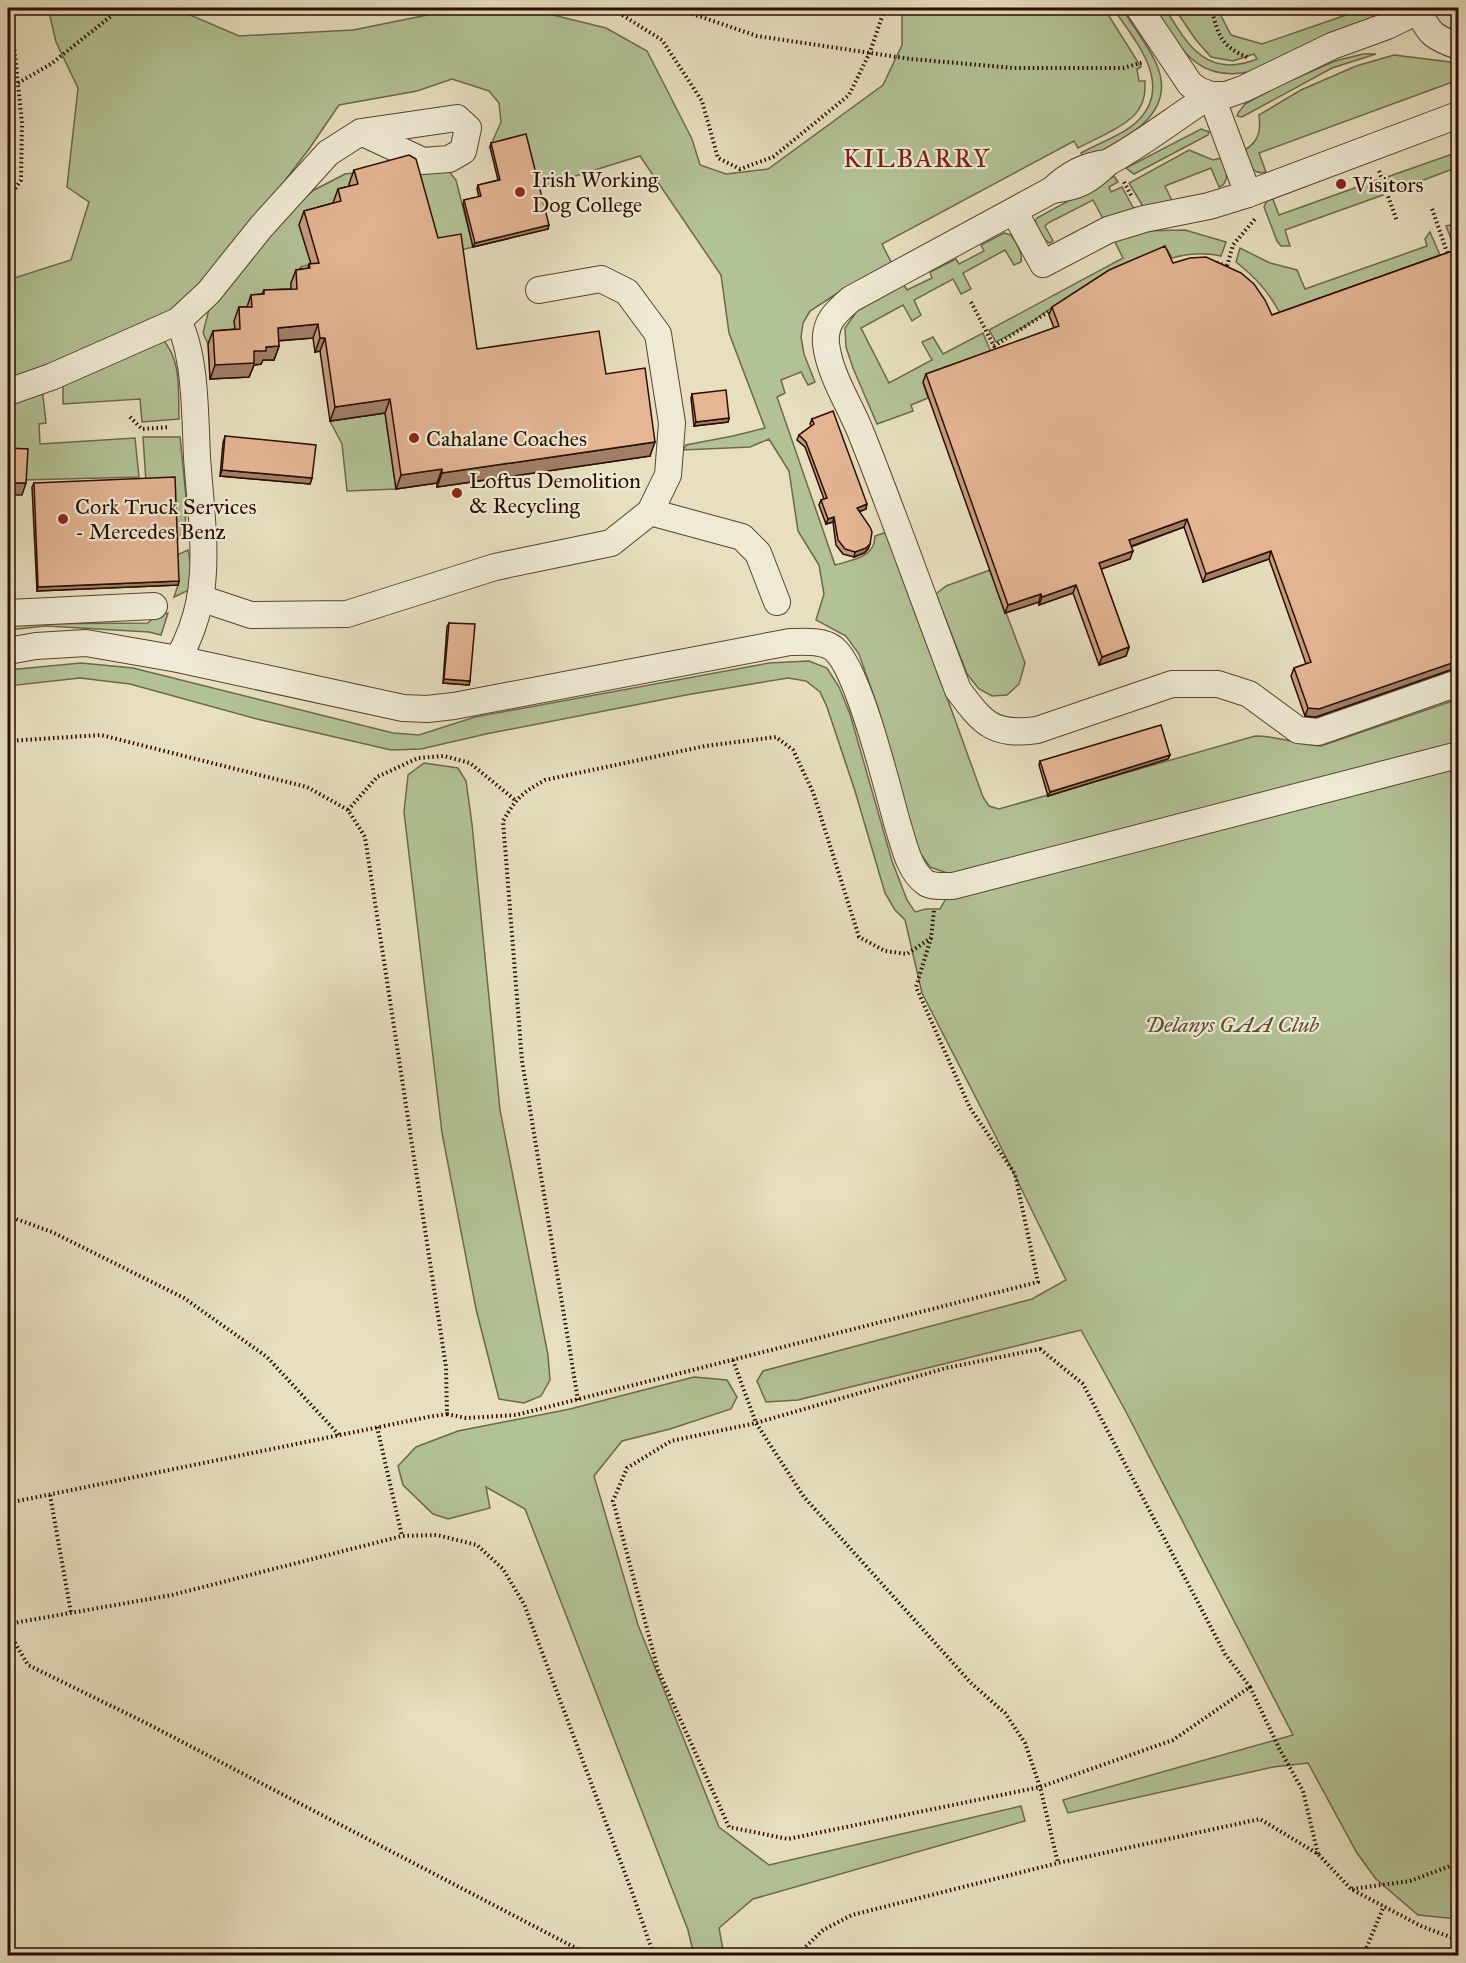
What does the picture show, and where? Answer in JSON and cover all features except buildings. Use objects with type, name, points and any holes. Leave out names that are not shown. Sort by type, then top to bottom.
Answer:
[{"type":"lane","points":[[1139,8],[1190,84],[1211,95],[1226,95],[1243,89],[1332,46],[1387,26],[1421,10],[1427,29],[1435,38],[1458,46]]},
{"type":"lane","points":[[1211,95],[1185,111],[1155,135],[1110,162],[1091,165],[1077,171],[1052,190],[851,299],[834,313],[826,326],[826,344],[834,376],[860,430],[958,690],[976,715],[992,726],[1014,733],[1037,730],[1172,684],[1218,684],[1249,694],[1298,730],[1318,732],[1458,683]]},
{"type":"lane","points":[[1211,95],[1253,205]]},
{"type":"lane","points":[[1014,211],[1043,264],[1108,230],[1144,219],[1209,206],[1253,205],[1370,148],[1458,114]]},
{"type":"lane","points":[[8,392],[51,377],[178,321],[209,292],[261,227],[328,153],[361,132]]},
{"type":"lane","points":[[200,598],[251,615],[347,614],[495,567],[611,543],[650,512],[669,476],[672,423],[658,334],[627,292],[601,279],[539,290]]},
{"type":"lane","points":[[178,321],[187,347],[203,548],[200,598],[188,642],[178,659]]},
{"type":"lane","points":[[650,512],[742,537],[758,553],[777,602]]},
{"type":"lane","points":[[8,613],[154,606]]},
{"type":"lane","points":[[8,651],[36,646],[86,643],[178,659],[403,708],[427,709],[790,642],[814,642],[834,648],[845,662],[862,703],[905,849],[915,872],[927,884],[941,887],[953,886],[1458,754]]},
{"type":"path","points":[[8,200],[21,180],[22,123],[10,8]]},
{"type":"path","points":[[18,83],[51,64],[120,8]]},
{"type":"path","points":[[229,8],[240,12],[299,8]]},
{"type":"path","points":[[611,8],[662,40],[702,101],[718,158],[740,169],[773,157],[849,95],[870,52],[885,8]]},
{"type":"path","points":[[675,8],[757,36],[911,59],[1014,68],[1123,69],[1144,62]]},
{"type":"path","points":[[1211,8],[1218,35],[1232,51],[1249,58],[1257,56]]},
{"type":"path","points":[[1370,148],[1397,221]]},
{"type":"path","points":[[1110,162],[1144,219]]},
{"type":"path","points":[[1224,274],[1233,245],[1253,205]]},
{"type":"path","points":[[1432,209],[1450,259]]},
{"type":"path","points":[[1205,260],[1213,260],[1227,266]]},
{"type":"path","points":[[971,302],[994,346],[1057,307]]},
{"type":"path","points":[[130,417],[142,429],[195,425]]},
{"type":"path","points":[[8,741],[101,735],[307,787],[348,810],[365,837],[446,1366],[447,1414]]},
{"type":"path","points":[[578,1400],[522,1060],[503,821],[515,800],[545,780],[705,746],[776,737],[793,750],[813,792],[859,937],[885,951],[907,954],[930,938]]},
{"type":"path","points":[[348,810],[377,777],[418,758],[444,756],[470,763],[515,800]]},
{"type":"path","points":[[8,1503],[447,1414],[466,1418],[516,1415],[1038,1282],[1016,1174],[970,1108],[916,987],[933,924]]},
{"type":"path","points":[[8,1216],[52,1232],[184,1298],[267,1357],[340,1435]]},
{"type":"path","points":[[1250,1687],[1173,1740],[1040,1787],[788,1839],[729,1827],[658,1670],[613,1501],[627,1468],[671,1441],[756,1422],[946,1368],[1040,1349],[1083,1384],[1226,1654],[1250,1687],[1279,1748],[1303,1791],[1317,1854]]},
{"type":"path","points":[[733,1360],[756,1422],[804,1497],[971,1683],[1005,1713],[1025,1743],[1040,1787],[1059,1863]]},
{"type":"path","points":[[376,1427],[402,1536]]},
{"type":"path","points":[[50,1495],[71,1613]]},
{"type":"path","points":[[8,1624],[172,1595],[402,1536],[436,1535],[477,1545],[503,1569],[524,1604],[654,1956]]},
{"type":"path","points":[[8,1631],[27,1665],[148,1724],[591,1956]]},
{"type":"path","points":[[796,1956],[823,1930],[852,1915],[1059,1863],[1260,1819],[1317,1854],[1351,1889],[1421,1926],[1458,1940]]},
{"type":"path","points":[[1351,1889],[1410,1881],[1458,1863]]},
{"type":"path","points":[[1363,1956],[1384,1906]]},
{"type":"green space","name":"Delanys GAA Club","points":[[48,8],[174,8],[239,36],[353,30],[462,8],[549,14],[606,28],[647,51],[692,139],[700,165],[726,174],[768,169],[883,85],[902,45],[902,8],[1104,8],[1141,67],[1137,69],[1139,81],[1145,81],[1144,99],[1134,115],[1112,131],[1078,148],[1074,141],[882,244],[892,264],[836,294],[810,311],[803,323],[801,337],[804,354],[815,382],[808,385],[801,372],[781,380],[785,393],[777,397],[835,565],[867,554],[874,543],[875,536],[887,532],[983,797],[989,806],[999,809],[1255,736],[1321,746],[1458,699],[1458,1919],[1418,1915],[1376,1879],[1357,1853],[1308,1763],[1273,1767],[1068,1813],[1063,1800],[1293,1735],[1125,1410],[1081,1330],[798,1400],[766,1402],[757,1381],[763,1371],[1032,1299],[1066,1280],[922,993],[905,920],[895,910],[885,893],[855,791],[820,692],[806,681],[788,678],[686,695],[421,749],[391,750],[257,719],[130,684],[80,678],[8,686],[8,670],[81,663],[133,668],[393,733],[419,735],[475,717],[769,663],[809,661],[827,668],[839,687],[850,714],[892,861],[907,900],[915,912],[940,909],[953,886],[953,875],[930,867],[920,853],[878,708],[859,654],[846,636],[816,620],[824,594],[819,565],[798,531],[789,471],[769,439],[750,447],[683,450],[686,445],[765,428],[729,333],[721,275],[640,156],[537,188],[525,138],[490,147],[501,122],[499,103],[489,91],[452,79],[417,91],[339,105],[309,149],[206,284],[175,311],[53,366],[8,380],[8,280],[71,260],[89,202],[67,187],[78,88],[56,42]]},
{"type":"green space","points":[[1113,8],[1122,8],[1154,59],[1161,78],[1161,95],[1155,110],[1145,122],[1116,144],[1085,161],[1081,153],[1130,127],[1143,115],[1151,101],[1153,87],[1146,59]]},
{"type":"green space","points":[[1155,8],[1165,8],[1182,35],[1201,55],[1212,62],[1225,65],[1257,59],[1254,54],[1233,61],[1211,57],[1174,8],[1217,8],[1231,35],[1262,44],[1349,14],[1360,8],[1393,8],[1253,71],[1234,74],[1204,68],[1193,60],[1173,37]]},
{"type":"green space","points":[[1363,54],[1376,54],[1332,68],[1242,117],[1237,116],[1245,104],[1278,86],[1335,61]]},
{"type":"green space","points":[[1394,55],[1458,63],[1458,80],[1259,153],[1266,172],[1257,172],[1251,167],[1245,150],[1258,135],[1259,115],[1301,90],[1356,66]]},
{"type":"green space","points":[[1201,129],[1209,132],[1208,135],[1134,174],[1126,168]]},
{"type":"green space","points":[[1189,150],[1213,160],[1221,158],[1226,175],[1223,185],[1219,187],[1211,168],[1165,186],[1174,205],[1145,210],[1129,183]]},
{"type":"green space","points":[[1458,152],[1458,167],[1392,192],[1387,177]]},
{"type":"green space","points":[[410,168],[447,169],[456,180],[473,247],[457,251],[359,251],[301,267],[291,283],[292,295],[235,340],[208,344],[203,333],[211,301],[261,234],[314,190],[345,174],[371,171],[353,197],[336,215]]},
{"type":"green space","points":[[1114,176],[1118,182],[1109,187],[1111,192],[1122,187],[1135,211],[1103,219],[1093,200],[1048,223],[1045,226],[1053,241],[1050,243],[1044,239],[1035,222],[1037,218]]},
{"type":"green space","points":[[1377,180],[1383,195],[1285,230],[1290,246],[1281,246],[1277,241],[1264,207],[1272,197],[1279,215]]},
{"type":"green space","points":[[1446,226],[1456,228],[1458,251],[1457,248],[1455,249]]},
{"type":"green space","points":[[1185,230],[1226,242],[1221,256],[1196,254],[1172,258],[1167,249],[1150,254],[1100,276],[1030,323],[996,342],[989,330],[1123,258],[1114,240],[1139,232]]},
{"type":"green space","points":[[1430,232],[1440,255],[1280,313],[1261,285],[1236,262],[1240,248],[1270,263],[1297,270],[1305,289],[1427,246],[1425,239]]},
{"type":"green space","points":[[1004,233],[1011,235],[1017,244],[1021,262],[1014,265],[1005,250],[963,273],[971,289],[961,294],[953,279],[914,300],[921,315],[912,321],[903,305],[861,328],[889,383],[932,360],[922,342],[933,337],[943,354],[983,333],[993,357],[923,383],[928,398],[911,405],[913,411],[877,424],[846,347],[845,328],[857,311],[904,285],[907,290],[932,278],[930,272],[956,259],[959,264],[984,251],[981,245]]},
{"type":"green space","points":[[161,338],[173,355],[176,365],[179,419],[142,422],[140,399],[63,404],[63,381]]},
{"type":"green space","points":[[42,388],[46,423],[39,424],[40,444],[135,438],[139,477],[23,480],[8,460],[8,404]]},
{"type":"green space","points":[[385,413],[396,489],[347,491],[342,444],[330,421]]},
{"type":"green space","points":[[143,437],[180,437],[186,497],[185,533],[176,541],[146,482]]},
{"type":"green space","points":[[188,550],[191,565],[189,590],[174,597],[178,585],[177,555]]},
{"type":"green space","points":[[990,570],[1025,663],[1019,684],[1007,695],[992,696],[979,689],[967,674],[936,594],[946,586]]},
{"type":"green space","points":[[168,613],[161,635],[149,632],[46,626],[8,630],[8,624],[148,623],[155,616]]},
{"type":"green space","points":[[424,763],[458,768],[466,781],[500,1110],[548,1355],[550,1380],[541,1396],[524,1403],[499,1399],[476,1309],[442,1133],[404,812],[408,775]]},
{"type":"green space","points":[[694,1377],[727,1380],[737,1397],[731,1409],[670,1429],[622,1441],[594,1476],[638,1625],[719,1827],[769,1865],[1021,1806],[1025,1821],[753,1899],[719,1928],[724,1955],[694,1955],[688,1930],[525,1509],[486,1487],[490,1508],[448,1519],[433,1514],[403,1485],[398,1466],[416,1447],[458,1431],[570,1409]]},
{"type":"place","name":"Visitors","points":[[1341,184]]},
{"type":"place","name":"Irish Working Dog College","points":[[520,192]]},
{"type":"place","name":"Cahalane Coaches","points":[[414,438]]},
{"type":"place","name":"Loftus Demolition & Recycling","points":[[457,493]]},
{"type":"place","name":"Cork Truck Services - Mercedes Benz","points":[[63,519]]},
{"type":"district","name":"KILBARRY","points":[[917,158]]}]
